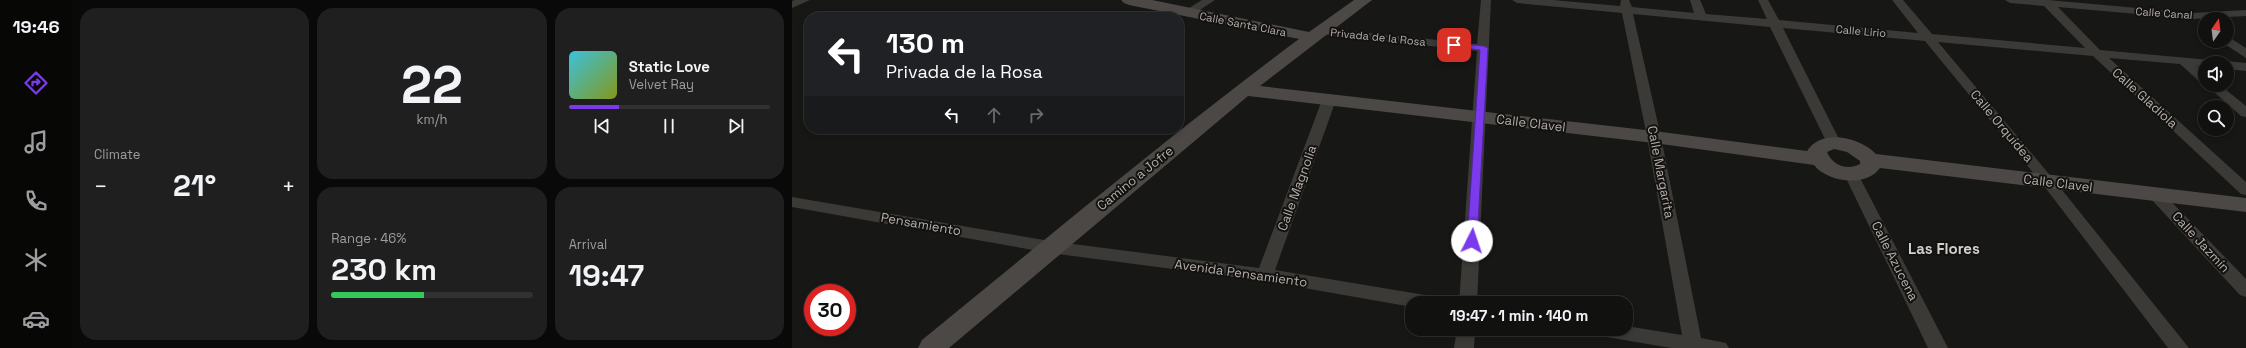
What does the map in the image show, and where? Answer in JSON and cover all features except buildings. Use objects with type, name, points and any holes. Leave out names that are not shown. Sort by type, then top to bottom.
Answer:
[{"type":"street","points":[[792,5],[805,0]]},
{"type":"street","name":"Calle Santa Clara","points":[[1129,0],[1183,12]]},
{"type":"street","points":[[1188,13],[1210,0]]},
{"type":"street","name":"Camino a Jofre","points":[[931,348],[1050,247],[1243,90],[1315,34],[1364,0]]},
{"type":"street","points":[[1468,296],[1481,117],[1486,0]]},
{"type":"street","name":"Calle Lirio","points":[[1516,0],[1627,5],[1701,16],[2198,62]]},
{"type":"street","points":[[1695,0],[1701,16]]},
{"type":"street","points":[[1763,0],[1773,23],[1834,143]]},
{"type":"street","name":"Calle Orquídea","points":[[1897,0],[2049,183],[2179,348]]},
{"type":"street","name":"Calle Canal","points":[[2010,0],[2193,16],[2246,13]]},
{"type":"street","name":"Calle Gladiola","points":[[2047,3],[2095,52],[2246,190]]},
{"type":"street","name":"Calle Margarita","points":[[1627,5],[1654,137],[1693,344]]},
{"type":"street","name":"Calle Santa Clara","points":[[1184,12],[1315,34]]},
{"type":"street","points":[[2193,16],[2198,19]]},
{"type":"street","name":"Privada de la Rosa","points":[[1315,34],[1484,48]]},
{"type":"street","points":[[2234,45],[2246,54]]},
{"type":"street","points":[[2184,61],[2198,73]]},
{"type":"street","points":[[2234,66],[2246,67]]},
{"type":"street","name":"Calle Clavel","points":[[1243,90],[1654,137],[1818,159]]},
{"type":"street","points":[[2220,92],[2246,113]]},
{"type":"street","name":"Calle Magnolia","points":[[1265,276],[1329,100]]},
{"type":"street","points":[[1834,143],[1849,145],[1862,151],[1870,160],[1870,167],[1863,172],[1852,174],[1838,172],[1826,167],[1818,159],[1817,151],[1823,145],[1834,143]]},
{"type":"street","name":"Calle Clavel","points":[[1870,160],[2049,183],[2246,205]]},
{"type":"street","name":"Calle Azucena","points":[[1852,174],[1938,348]]},
{"type":"street","name":"Calle Jazmín","points":[[2156,195],[2246,290]]},
{"type":"street","name":"Pensamiento","points":[[792,202],[1050,247]]},
{"type":"street","name":"Avenida Pensamiento","points":[[1050,247],[1265,276],[1405,299]]},
{"type":"street","points":[[1633,335],[1719,348]]},
{"type":"street","points":[[1464,348],[1465,336]]},
{"type":"district","name":"Las Flores","points":[[1944,248]]},
{"type":"route","points":[[1454,45],[1484,48],[1481,117],[1472,241]]}]
